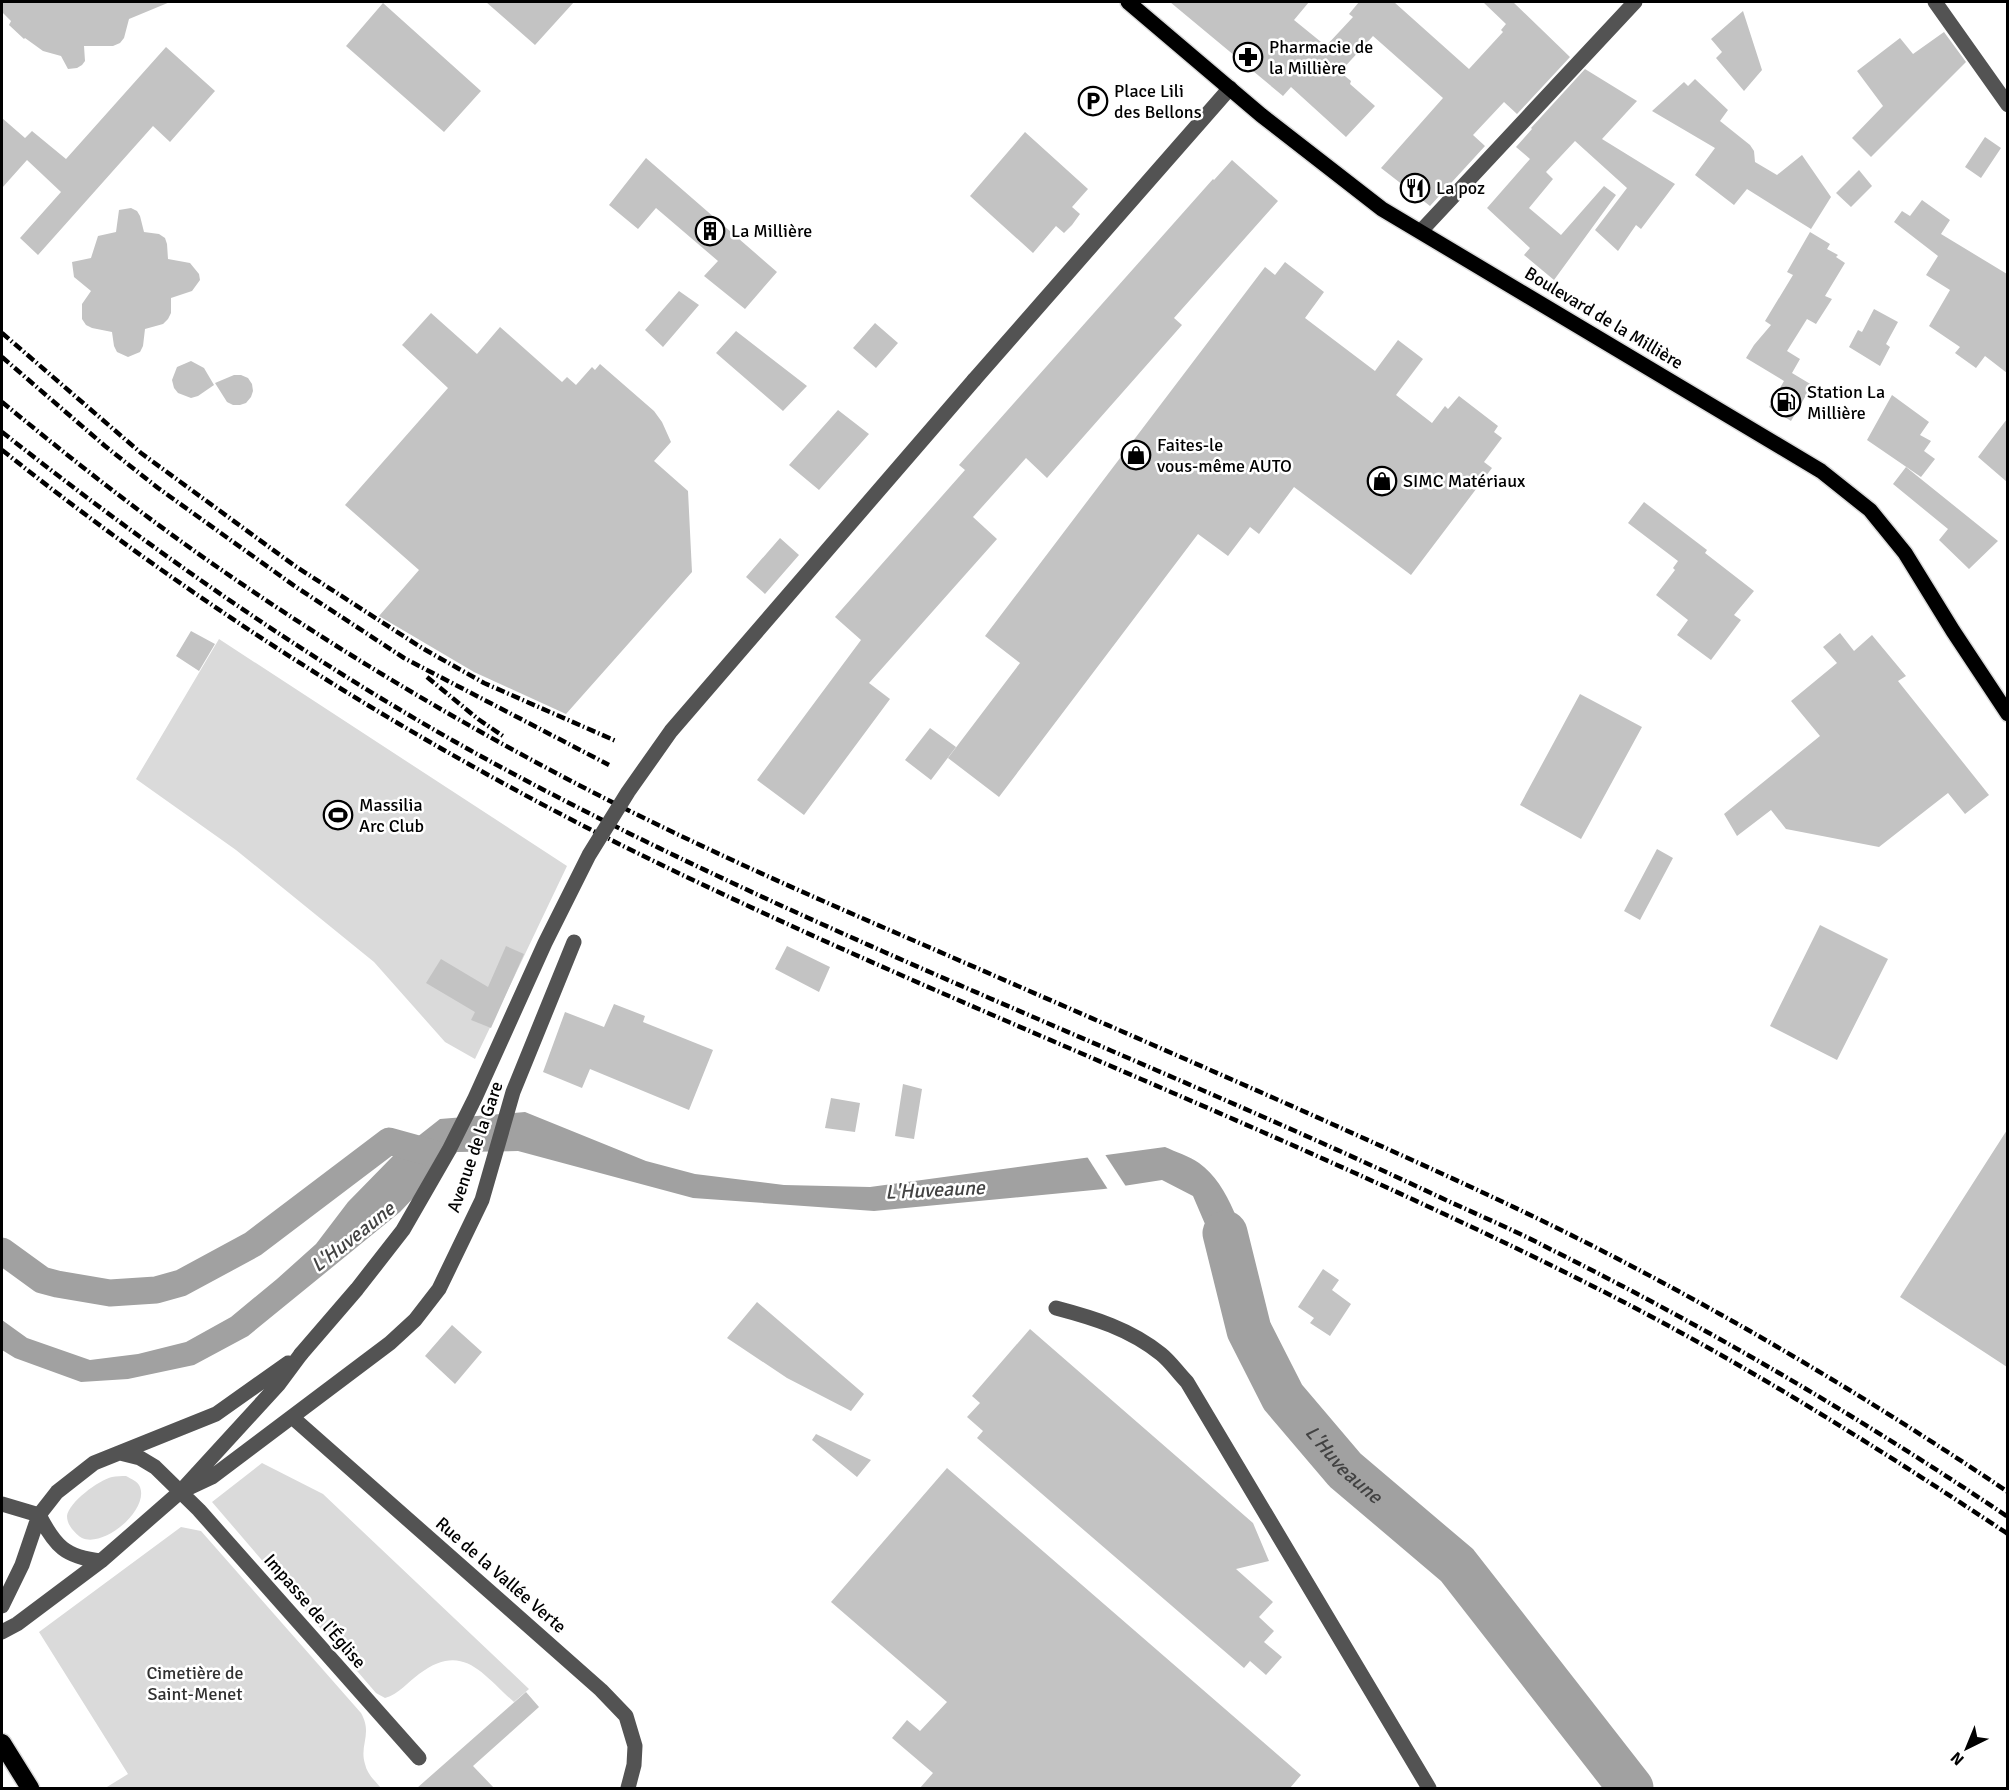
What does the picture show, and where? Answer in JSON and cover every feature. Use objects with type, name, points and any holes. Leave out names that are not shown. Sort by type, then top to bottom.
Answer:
[{"type":"highway","points":[[2,1743],[30,1788]]},
{"type":"main road","name":"Boulevard de la Millière","points":[[1128,2],[1230,88],[1382,208],[1821,471],[1870,510],[1905,554],[2007,714]]},
{"type":"street","points":[[1421,231],[1635,2]]},
{"type":"street","points":[[1935,2],[2007,105]]},
{"type":"street","points":[[2,1632],[17,1624],[101,1561],[180,1492],[278,1385],[301,1354],[357,1289],[403,1230],[449,1150],[476,1098],[545,943],[590,855],[628,792],[671,731],[1230,88]]},
{"type":"street","name":"Avenue de la Gare","points":[[180,1492],[212,1477],[390,1343],[415,1320],[439,1289],[482,1200],[510,1102],[574,942]]},
{"type":"street","points":[[1056,1308],[1099,1319],[1135,1336],[1163,1356],[1186,1382],[1429,1788]]},
{"type":"street","points":[[2,1606],[22,1565],[39,1515],[57,1492],[75,1476],[94,1463],[216,1413],[301,1354]]},
{"type":"street","name":"Rue de la Vallée Verte","points":[[292,1417],[601,1690],[626,1716],[635,1746],[634,1765],[628,1788]]},
{"type":"street","name":"Impasse de l'Église","points":[[120,1453],[140,1458],[155,1467],[199,1510],[418,1758]]},
{"type":"street","points":[[2,1504],[39,1515],[49,1534],[63,1549],[79,1558],[101,1561]]},
{"type":"green space","name":"Massilia Arc Club","points":[[219,639],[567,866],[475,1059],[445,1042],[374,962],[236,850],[136,779]]},
{"type":"green space","points":[[262,1463],[323,1494],[529,1689],[514,1702],[471,1665],[460,1661],[448,1661],[434,1665],[419,1674],[390,1696],[385,1698],[376,1693],[212,1502]]},
{"type":"green space","points":[[126,1476],[140,1487],[141,1496],[138,1506],[131,1516],[123,1525],[102,1537],[91,1540],[79,1536],[67,1520],[73,1504],[100,1482],[112,1477]]},
{"type":"green space","name":"Cimetière de Saint-Menet","points":[[181,1527],[201,1531],[361,1713],[366,1727],[364,1757],[366,1768],[381,1788],[107,1787],[128,1774],[39,1632]]},
{"type":"water","points":[[525,1112],[646,1161],[695,1174],[784,1185],[870,1187],[1165,1147],[1199,1163],[1221,1187],[1237,1219],[1258,1286],[1221,1296],[1208,1231],[1193,1196],[1162,1180],[1104,1189],[874,1211],[693,1198],[518,1151],[457,1152],[400,1212],[248,1336],[194,1365],[128,1379],[81,1382],[15,1358],[2,1350],[2,1320],[27,1338],[90,1360],[138,1354],[186,1342],[231,1317],[277,1279],[316,1244],[348,1202],[393,1156],[440,1119]]},
{"type":"pier","points":[[1104,1153],[1127,1188],[1109,1191],[1086,1155]]},
{"type":"building","points":[[2,2],[170,2],[129,19],[124,38],[120,43],[113,46],[84,46],[85,61],[77,68],[68,69],[61,56],[43,51],[24,39],[9,25],[11,21],[2,12]]},
{"type":"building","points":[[486,2],[574,2],[535,45]]},
{"type":"building","points":[[1170,2],[1309,2],[1294,20],[1326,46],[1353,17],[1349,14],[1359,2],[1394,2],[1469,69],[1503,32],[1501,30],[1506,24],[1483,2],[1513,2],[1570,57],[1517,114],[1504,102],[1473,135],[1485,146],[1430,206],[1381,168],[1443,98],[1373,36],[1340,72],[1375,106],[1346,137],[1291,87],[1283,96]]},
{"type":"building","points":[[383,3],[481,91],[444,132],[346,46]]},
{"type":"building","points":[[1743,11],[1762,70],[1744,91],[1716,58],[1722,52],[1711,39]]},
{"type":"building","points":[[1944,32],[1966,62],[1871,157],[1852,138],[1883,106],[1857,71],[1900,38],[1913,54]]},
{"type":"building","points":[[166,47],[215,91],[170,142],[153,126],[38,255],[20,238],[61,192],[27,160],[2,188],[2,118],[25,138],[32,131],[66,159]]},
{"type":"building","points":[[1585,69],[1637,101],[1602,139],[1675,184],[1641,229],[1636,225],[1618,251],[1595,230],[1627,188],[1575,141],[1546,172],[1553,179],[1529,208],[1561,235],[1604,186],[1616,195],[1554,280],[1524,255],[1530,248],[1487,208],[1530,159],[1516,147]]},
{"type":"building","points":[[1695,79],[1728,110],[1720,121],[1750,145],[1754,151],[1755,162],[1777,175],[1802,155],[1831,197],[1811,229],[1747,189],[1734,205],[1695,175],[1715,148],[1652,111],[1684,82],[1688,86]]},
{"type":"building","points":[[1025,132],[1088,189],[1072,207],[1080,214],[1072,225],[1064,233],[1056,226],[1033,253],[970,196]]},
{"type":"building","points":[[1985,137],[2001,148],[1981,178],[1965,167]]},
{"type":"building","name":"La Millière","points":[[646,158],[777,272],[745,309],[704,276],[718,261],[656,208],[638,229],[609,205]]},
{"type":"building","points":[[1232,160],[1278,201],[1174,318],[1182,325],[1047,478],[1026,458],[973,517],[997,539],[869,683],[890,699],[804,815],[757,780],[861,640],[835,617],[965,470],[959,465]]},
{"type":"building","points":[[1859,170],[1872,186],[1851,207],[1836,193]]},
{"type":"building","points":[[1922,200],[1950,220],[1941,234],[2007,274],[2007,373],[1985,356],[1976,368],[1955,353],[1960,347],[1929,326],[1950,290],[1926,275],[1938,256],[1894,222],[1902,211],[1910,216]]},
{"type":"building","points":[[131,208],[140,216],[144,232],[159,234],[165,238],[168,259],[190,263],[199,274],[200,280],[192,291],[171,298],[171,313],[168,319],[163,324],[145,329],[140,352],[128,357],[117,352],[112,332],[92,328],[82,319],[82,304],[91,291],[74,277],[72,262],[91,258],[98,236],[116,232],[119,210]]},
{"type":"building","points":[[1810,232],[1830,244],[1827,249],[1838,255],[1836,257],[1845,263],[1825,296],[1832,299],[1816,324],[1807,319],[1787,351],[1800,359],[1792,373],[1812,385],[1791,421],[1769,407],[1784,381],[1746,358],[1771,325],[1765,321],[1793,275],[1787,272]]},
{"type":"building","points":[[1285,262],[1324,292],[1305,318],[1375,371],[1398,340],[1423,359],[1396,395],[1432,423],[1445,406],[1448,409],[1459,396],[1498,426],[1494,432],[1502,438],[1484,462],[1492,468],[1411,575],[1294,487],[1259,534],[1250,527],[1228,556],[1198,534],[999,797],[948,758],[1020,663],[985,636],[1265,267],[1275,275]]},
{"type":"building","points":[[679,291],[699,305],[663,347],[645,330]]},
{"type":"building","points":[[1874,309],[1898,322],[1886,344],[1890,347],[1880,366],[1849,347],[1858,330],[1862,332]]},
{"type":"building","points":[[431,313],[477,354],[500,327],[562,382],[567,377],[576,385],[592,367],[595,370],[600,364],[654,411],[662,422],[671,442],[654,461],[688,491],[692,572],[566,714],[474,672],[379,616],[419,570],[345,505],[448,388],[402,345]]},
{"type":"building","points":[[875,323],[898,343],[876,368],[853,348]]},
{"type":"building","points":[[736,331],[807,386],[783,411],[716,353]]},
{"type":"building","points":[[191,361],[204,368],[214,385],[191,398],[178,393],[172,380],[177,367]]},
{"type":"building","points":[[234,375],[248,378],[252,384],[251,397],[246,403],[240,405],[227,402],[215,383]]},
{"type":"building","points":[[1892,395],[1929,422],[1920,435],[1931,441],[1924,451],[1935,459],[1921,477],[1867,440]]},
{"type":"building","points":[[838,410],[869,434],[819,490],[789,465]]},
{"type":"building","points":[[2007,419],[2007,482],[1978,457]]},
{"type":"building","points":[[1906,467],[1998,541],[1969,569],[1939,540],[1948,529],[1893,484]]},
{"type":"building","points":[[1644,502],[1707,550],[1705,553],[1754,591],[1734,615],[1741,620],[1711,660],[1677,635],[1688,620],[1656,595],[1675,570],[1673,568],[1678,561],[1628,523]]},
{"type":"building","points":[[780,538],[799,555],[765,594],[746,577]]},
{"type":"building","points":[[191,631],[215,644],[199,671],[176,656]]},
{"type":"building","points":[[1840,633],[1854,651],[1872,635],[1906,676],[1898,681],[1989,795],[1965,814],[1948,793],[1879,847],[1786,829],[1771,810],[1737,836],[1724,814],[1820,736],[1791,701],[1837,663],[1823,647]]},
{"type":"building","points":[[1580,694],[1642,727],[1581,839],[1520,805]]},
{"type":"building","points":[[930,728],[956,747],[931,780],[905,760]]},
{"type":"building","points":[[1657,849],[1673,858],[1640,920],[1624,911]]},
{"type":"building","points":[[1820,925],[1888,959],[1837,1060],[1770,1026]]},
{"type":"building","points":[[506,946],[524,954],[491,1028],[471,1020],[475,1012],[426,983],[441,959],[488,987]]},
{"type":"building","points":[[787,946],[830,967],[819,992],[775,969]]},
{"type":"building","points":[[614,1004],[645,1016],[643,1022],[713,1050],[689,1110],[590,1069],[582,1088],[543,1072],[565,1012],[604,1027]]},
{"type":"building","points":[[903,1084],[922,1089],[914,1139],[895,1136]]},
{"type":"building","points":[[831,1098],[860,1103],[855,1132],[825,1128]]},
{"type":"building","points":[[2007,1130],[2007,1367],[1900,1297]]},
{"type":"building","points":[[1323,1269],[1339,1280],[1332,1290],[1351,1304],[1330,1336],[1310,1323],[1314,1318],[1298,1307]]},
{"type":"building","points":[[757,1302],[864,1394],[851,1411],[787,1378],[727,1338]]},
{"type":"building","points":[[452,1325],[482,1352],[455,1384],[425,1356]]},
{"type":"building","points":[[1030,1329],[1253,1523],[1269,1561],[1236,1569],[1273,1602],[1259,1617],[1274,1631],[1264,1642],[1282,1657],[1266,1675],[1250,1661],[1244,1668],[977,1438],[983,1431],[967,1417],[980,1403],[972,1396]]},
{"type":"building","points":[[816,1434],[871,1460],[857,1477],[812,1440]]},
{"type":"building","points":[[947,1468],[1301,1775],[1290,1788],[920,1788],[933,1773],[892,1738],[907,1720],[920,1731],[947,1702],[831,1602]]},
{"type":"building","points":[[526,1692],[539,1707],[473,1766],[494,1788],[417,1788]]},
{"type":"waterway","points":[[2,1251],[42,1280],[57,1284],[110,1293],[156,1290],[181,1283],[253,1244],[389,1141],[436,1154]]},
{"type":"waterway","name":"L'Huveaune","points":[[1225,1233],[1249,1330],[1283,1397],[1345,1470],[1457,1565],[1631,1788]]},
{"type":"railway","points":[[2,333],[141,453],[295,566],[422,648],[484,683],[616,741]]},
{"type":"railway","points":[[2,357],[105,446],[158,488],[296,587],[404,658],[609,765]]},
{"type":"railway","points":[[2,402],[120,496],[242,584],[395,682],[553,771],[646,819],[727,857],[1321,1119],[1561,1230],[1733,1321],[1899,1421],[2008,1492]]},
{"type":"railway","points":[[2,432],[121,523],[242,609],[368,690],[497,765],[613,825],[850,937],[1210,1093],[1539,1243],[1669,1311],[1784,1376],[1953,1480],[2008,1517]]},
{"type":"railway","points":[[2,450],[165,572],[249,630],[335,685],[511,787],[693,880],[923,985],[1386,1187],[1614,1297],[1765,1380],[1912,1471],[2008,1534]]},
{"type":"railway","points":[[427,677],[478,719],[503,736]]},
{"type":"place","name":"Pharmacie de la Millière","points":[[1248,57]]},
{"type":"place","name":"Place Lili des Bellons","points":[[1093,101]]},
{"type":"place","name":"La poz","points":[[1415,188]]},
{"type":"place","name":"La Millière","points":[[710,231]]},
{"type":"place","name":"Station La Millière","points":[[1786,402]]},
{"type":"place","name":"Faites-le vous-même AUTO","points":[[1136,455]]},
{"type":"place","name":"SIMC Matériaux","points":[[1382,481]]},
{"type":"place","name":"Massilia Arc Club","points":[[338,815]]}]
